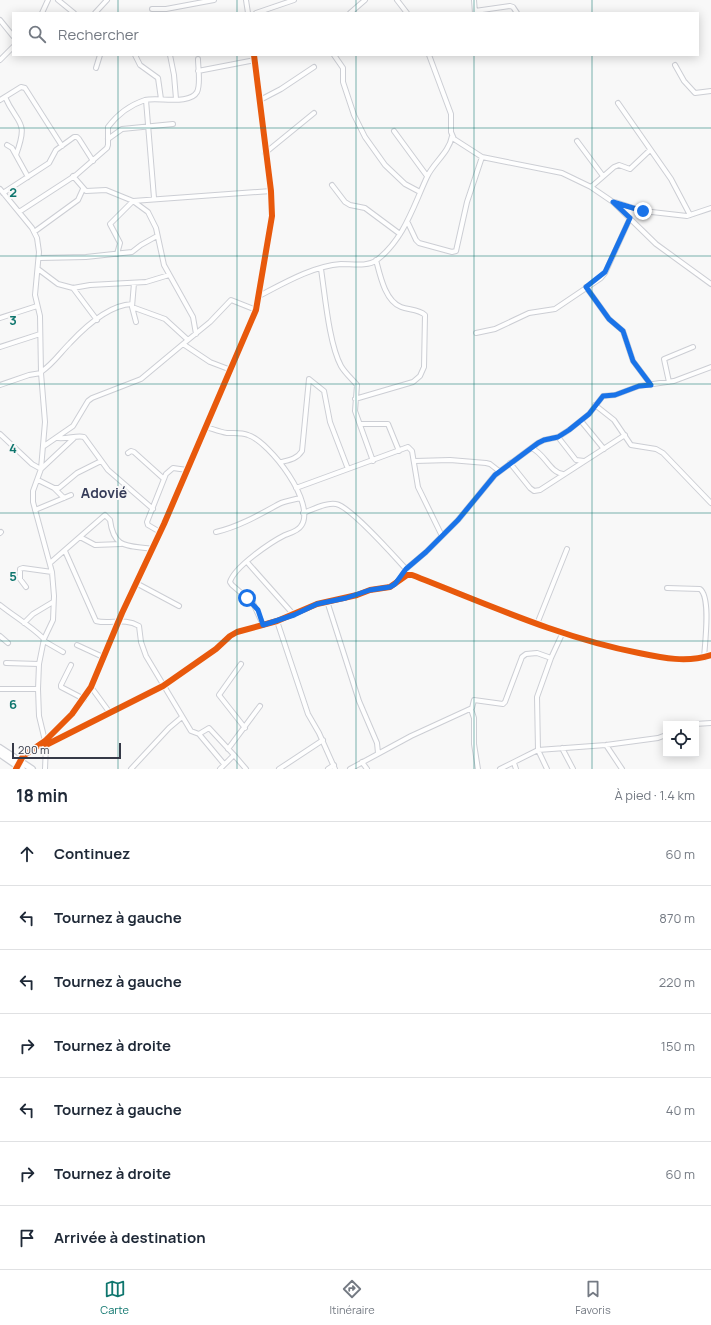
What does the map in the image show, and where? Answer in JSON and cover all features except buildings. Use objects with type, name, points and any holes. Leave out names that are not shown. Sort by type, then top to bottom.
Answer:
[{"type":"street","points":[[42,12],[48,0]]},
{"type":"street","points":[[58,0],[73,12]]},
{"type":"street","points":[[96,12],[107,0]]},
{"type":"street","points":[[152,9],[165,11],[214,0]]},
{"type":"street","points":[[246,0],[248,12]]},
{"type":"street","points":[[259,12],[294,0]]},
{"type":"street","points":[[351,12],[365,0]]},
{"type":"street","points":[[396,0],[406,12]]},
{"type":"street","points":[[474,0],[475,12],[510,6],[513,7],[516,12]]},
{"type":"street","points":[[0,20],[12,35]]},
{"type":"street","points":[[0,60],[12,48]]},
{"type":"street","points":[[96,68],[100,56]]},
{"type":"street","points":[[136,56],[140,65],[158,78],[162,99]]},
{"type":"street","points":[[170,56],[174,75],[176,99]]},
{"type":"street","points":[[45,743],[84,699],[91,687],[119,620],[153,549],[256,310],[272,216],[271,191],[265,153],[254,56]]},
{"type":"street","points":[[335,56],[343,68],[342,82],[354,115],[365,137],[385,165],[405,184],[420,192]]},
{"type":"street","points":[[259,296],[297,277],[321,269],[341,264],[364,265],[376,260],[408,223],[427,176],[449,146],[452,136],[451,114],[429,56]]},
{"type":"street","points":[[19,212],[73,176],[107,148],[108,127],[115,118],[130,107],[146,100],[193,97],[198,90],[198,59]]},
{"type":"street","points":[[198,71],[255,60]]},
{"type":"street","points":[[675,65],[684,80],[695,93],[711,92]]},
{"type":"street","points":[[260,100],[281,89],[314,67]]},
{"type":"street","points":[[0,100],[21,87],[25,88],[62,146]]},
{"type":"street","points":[[5,97],[16,115],[23,131],[16,155]]},
{"type":"street","points":[[146,100],[154,198]]},
{"type":"street","points":[[618,103],[671,179],[690,215]]},
{"type":"street","points":[[265,153],[314,113]]},
{"type":"street","points":[[108,139],[122,129],[173,124]]},
{"type":"street","points":[[394,131],[427,176]]},
{"type":"street","points":[[452,136],[482,157],[562,173],[592,187],[613,202],[656,244],[711,284]]},
{"type":"street","points":[[45,769],[45,743],[39,716],[38,689],[44,640],[53,620],[53,602],[52,572],[35,510],[33,491],[41,470],[45,422],[40,334],[35,295],[40,258],[37,238],[34,232],[1,191],[28,177],[49,163],[54,153],[77,137],[93,161]]},
{"type":"street","points":[[577,141],[603,176]]},
{"type":"street","points":[[7,145],[11,147],[28,177]]},
{"type":"street","points":[[592,187],[617,165],[630,169],[650,150]]},
{"type":"street","points":[[408,223],[419,243],[452,252],[456,251],[467,202],[482,157]]},
{"type":"street","points":[[73,176],[83,189],[90,192],[103,189],[133,200],[151,217],[157,236],[161,257],[169,275],[193,317],[196,334]]},
{"type":"street","points":[[332,185],[345,202],[350,205],[365,208],[400,234]]},
{"type":"street","points":[[34,232],[78,200],[83,189]]},
{"type":"street","points":[[117,254],[120,243],[110,224],[133,200],[271,191]]},
{"type":"street","points":[[613,202],[643,211],[690,215],[711,208]]},
{"type":"street","points":[[476,333],[495,329],[529,313],[555,309],[565,304],[605,272],[630,218]]},
{"type":"street","points":[[40,258],[133,252],[140,245],[157,236]]},
{"type":"street","points":[[355,399],[413,382],[420,376],[424,367],[425,315],[421,312],[399,306],[390,297],[383,283],[376,260]]},
{"type":"street","points":[[38,269],[58,284],[73,288],[90,285],[146,282],[169,275]]},
{"type":"street","points":[[321,269],[332,335],[338,360],[344,370],[357,385],[355,411],[373,461]]},
{"type":"street","points":[[134,283],[132,305],[136,322]]},
{"type":"street","points":[[586,287],[609,319],[623,331],[633,361],[651,385]]},
{"type":"street","points":[[73,288],[97,320]]},
{"type":"street","points":[[44,446],[58,438],[73,426],[88,401],[92,398],[141,379],[196,334],[231,300],[256,310]]},
{"type":"street","points":[[0,385],[41,372],[50,366],[70,342],[97,320],[115,308],[132,305],[165,319],[188,340]]},
{"type":"street","points":[[0,318],[37,306]]},
{"type":"street","points":[[0,347],[40,334]]},
{"type":"street","points":[[183,344],[210,362],[231,370]]},
{"type":"street","points":[[669,382],[664,358],[693,347]]},
{"type":"street","points":[[400,579],[406,569],[442,536],[499,471],[544,440],[558,437],[581,421],[603,396],[615,395],[639,386],[669,382],[711,367]]},
{"type":"street","points":[[281,462],[299,455],[302,451],[309,379],[324,391],[330,422],[348,469]]},
{"type":"street","points":[[596,405],[614,420],[631,445],[656,449],[663,453],[711,503]]},
{"type":"street","points":[[581,421],[604,449]]},
{"type":"street","points":[[360,424],[388,424],[399,451]]},
{"type":"street","points":[[206,427],[227,433],[248,435],[258,440],[281,462],[300,498],[303,513],[302,525],[284,536],[235,572],[230,582],[253,603],[263,625]]},
{"type":"street","points":[[0,434],[32,464],[41,470]]},
{"type":"street","points":[[510,463],[534,491],[540,490],[625,435]]},
{"type":"street","points":[[58,438],[74,438],[84,436],[108,470],[153,509]]},
{"type":"street","points":[[558,437],[576,460],[585,461]]},
{"type":"street","points":[[41,470],[74,438]]},
{"type":"street","points":[[296,488],[408,447],[415,461],[418,487],[442,536]]},
{"type":"street","points":[[531,448],[539,453],[556,472],[563,474]]},
{"type":"street","points":[[128,453],[131,451],[134,452],[164,480]]},
{"type":"street","points":[[415,461],[450,460],[486,463],[490,464],[499,471]]},
{"type":"street","points":[[54,488],[59,488],[78,473],[101,461]]},
{"type":"street","points":[[160,532],[148,525],[147,522],[164,480],[170,469],[176,467],[187,470]]},
{"type":"street","points":[[38,480],[54,488],[64,498]]},
{"type":"street","points":[[35,510],[71,495]]},
{"type":"street","points":[[216,532],[231,529],[274,508],[279,504],[300,498]]},
{"type":"street","points":[[303,513],[332,504],[341,505],[363,524],[406,569]]},
{"type":"street","points":[[50,564],[105,515],[110,520],[111,531],[114,538],[121,544]]},
{"type":"street","points":[[80,537],[95,545],[121,544],[153,549]]},
{"type":"street","points":[[537,624],[567,549]]},
{"type":"street","points":[[65,551],[96,621],[119,620],[127,621],[139,626],[140,642],[163,686],[182,717],[191,731],[199,734],[224,764]]},
{"type":"street","points":[[248,562],[294,615]]},
{"type":"street","points":[[26,587],[20,579],[20,569],[23,568],[52,572]]},
{"type":"street","points":[[19,767],[23,756],[45,743],[110,713],[163,686],[216,649],[230,636],[294,615],[327,601],[351,597],[370,590],[390,587],[407,575],[412,575],[537,624],[607,646],[665,658],[704,658],[711,655]]},
{"type":"street","points":[[136,583],[179,606]]},
{"type":"street","points":[[667,588],[700,589],[706,595],[708,615],[704,658]]},
{"type":"street","points":[[327,601],[359,701],[377,743],[378,752]]},
{"type":"street","points":[[24,623],[33,614],[53,602]]},
{"type":"street","points":[[0,605],[34,629],[44,640],[63,652]]},
{"type":"street","points":[[277,621],[308,714],[323,740],[335,767],[328,769]]},
{"type":"street","points":[[547,769],[538,750],[537,697],[551,658],[563,632]]},
{"type":"street","points":[[0,636],[8,643]]},
{"type":"street","points":[[77,645],[103,657]]},
{"type":"street","points":[[350,769],[378,752],[471,709],[475,700],[502,704],[505,702],[522,657],[526,654],[537,653],[551,658]]},
{"type":"street","points":[[6,663],[40,664]]},
{"type":"street","points":[[241,664],[219,695],[245,728]]},
{"type":"street","points":[[70,665],[61,685],[84,699]]},
{"type":"street","points":[[91,687],[110,713]]},
{"type":"street","points":[[0,689],[38,689]]},
{"type":"street","points":[[228,749],[260,706]]},
{"type":"street","points":[[471,709],[474,718],[474,744],[478,769]]},
{"type":"street","points":[[131,769],[169,728],[182,717]]},
{"type":"street","points":[[699,724],[711,723]]},
{"type":"street","points":[[199,734],[209,728],[246,769]]},
{"type":"street","points":[[500,769],[538,750],[606,745],[663,736]]},
{"type":"street","points":[[278,769],[323,740]]},
{"type":"street","points":[[606,745],[622,769]]},
{"type":"street","points":[[0,748],[19,767]]},
{"type":"street","points":[[562,748],[573,769]]},
{"type":"street","points":[[0,754],[19,767],[32,769]]},
{"type":"street","points":[[220,769],[234,755]]},
{"type":"street","points":[[362,762],[367,769]]},
{"type":"street","points":[[514,763],[516,769]]},
{"type":"cycle path","points":[[16,769],[23,756],[45,741],[72,714],[91,687],[122,613],[164,524],[256,310],[272,216],[271,191],[254,56]]},
{"type":"cycle path","points":[[46,745],[163,686],[216,649],[230,636],[237,632],[277,621],[317,604],[357,595],[370,590],[390,587],[407,575],[412,575],[524,619],[581,639],[610,647],[675,659],[693,659],[711,655]]},
{"type":"district","name":"Adovié","points":[[104,492]]},
{"type":"route","points":[[247,598],[258,610],[263,625],[294,615],[327,601],[346,598],[370,590],[390,587],[400,579],[406,569],[426,552],[458,520],[498,472],[538,443],[558,437],[569,430],[589,414],[603,396],[621,394],[639,386],[651,385],[633,361],[623,331],[609,319],[586,287],[601,278],[605,272],[630,218],[613,202],[643,211]]}]
